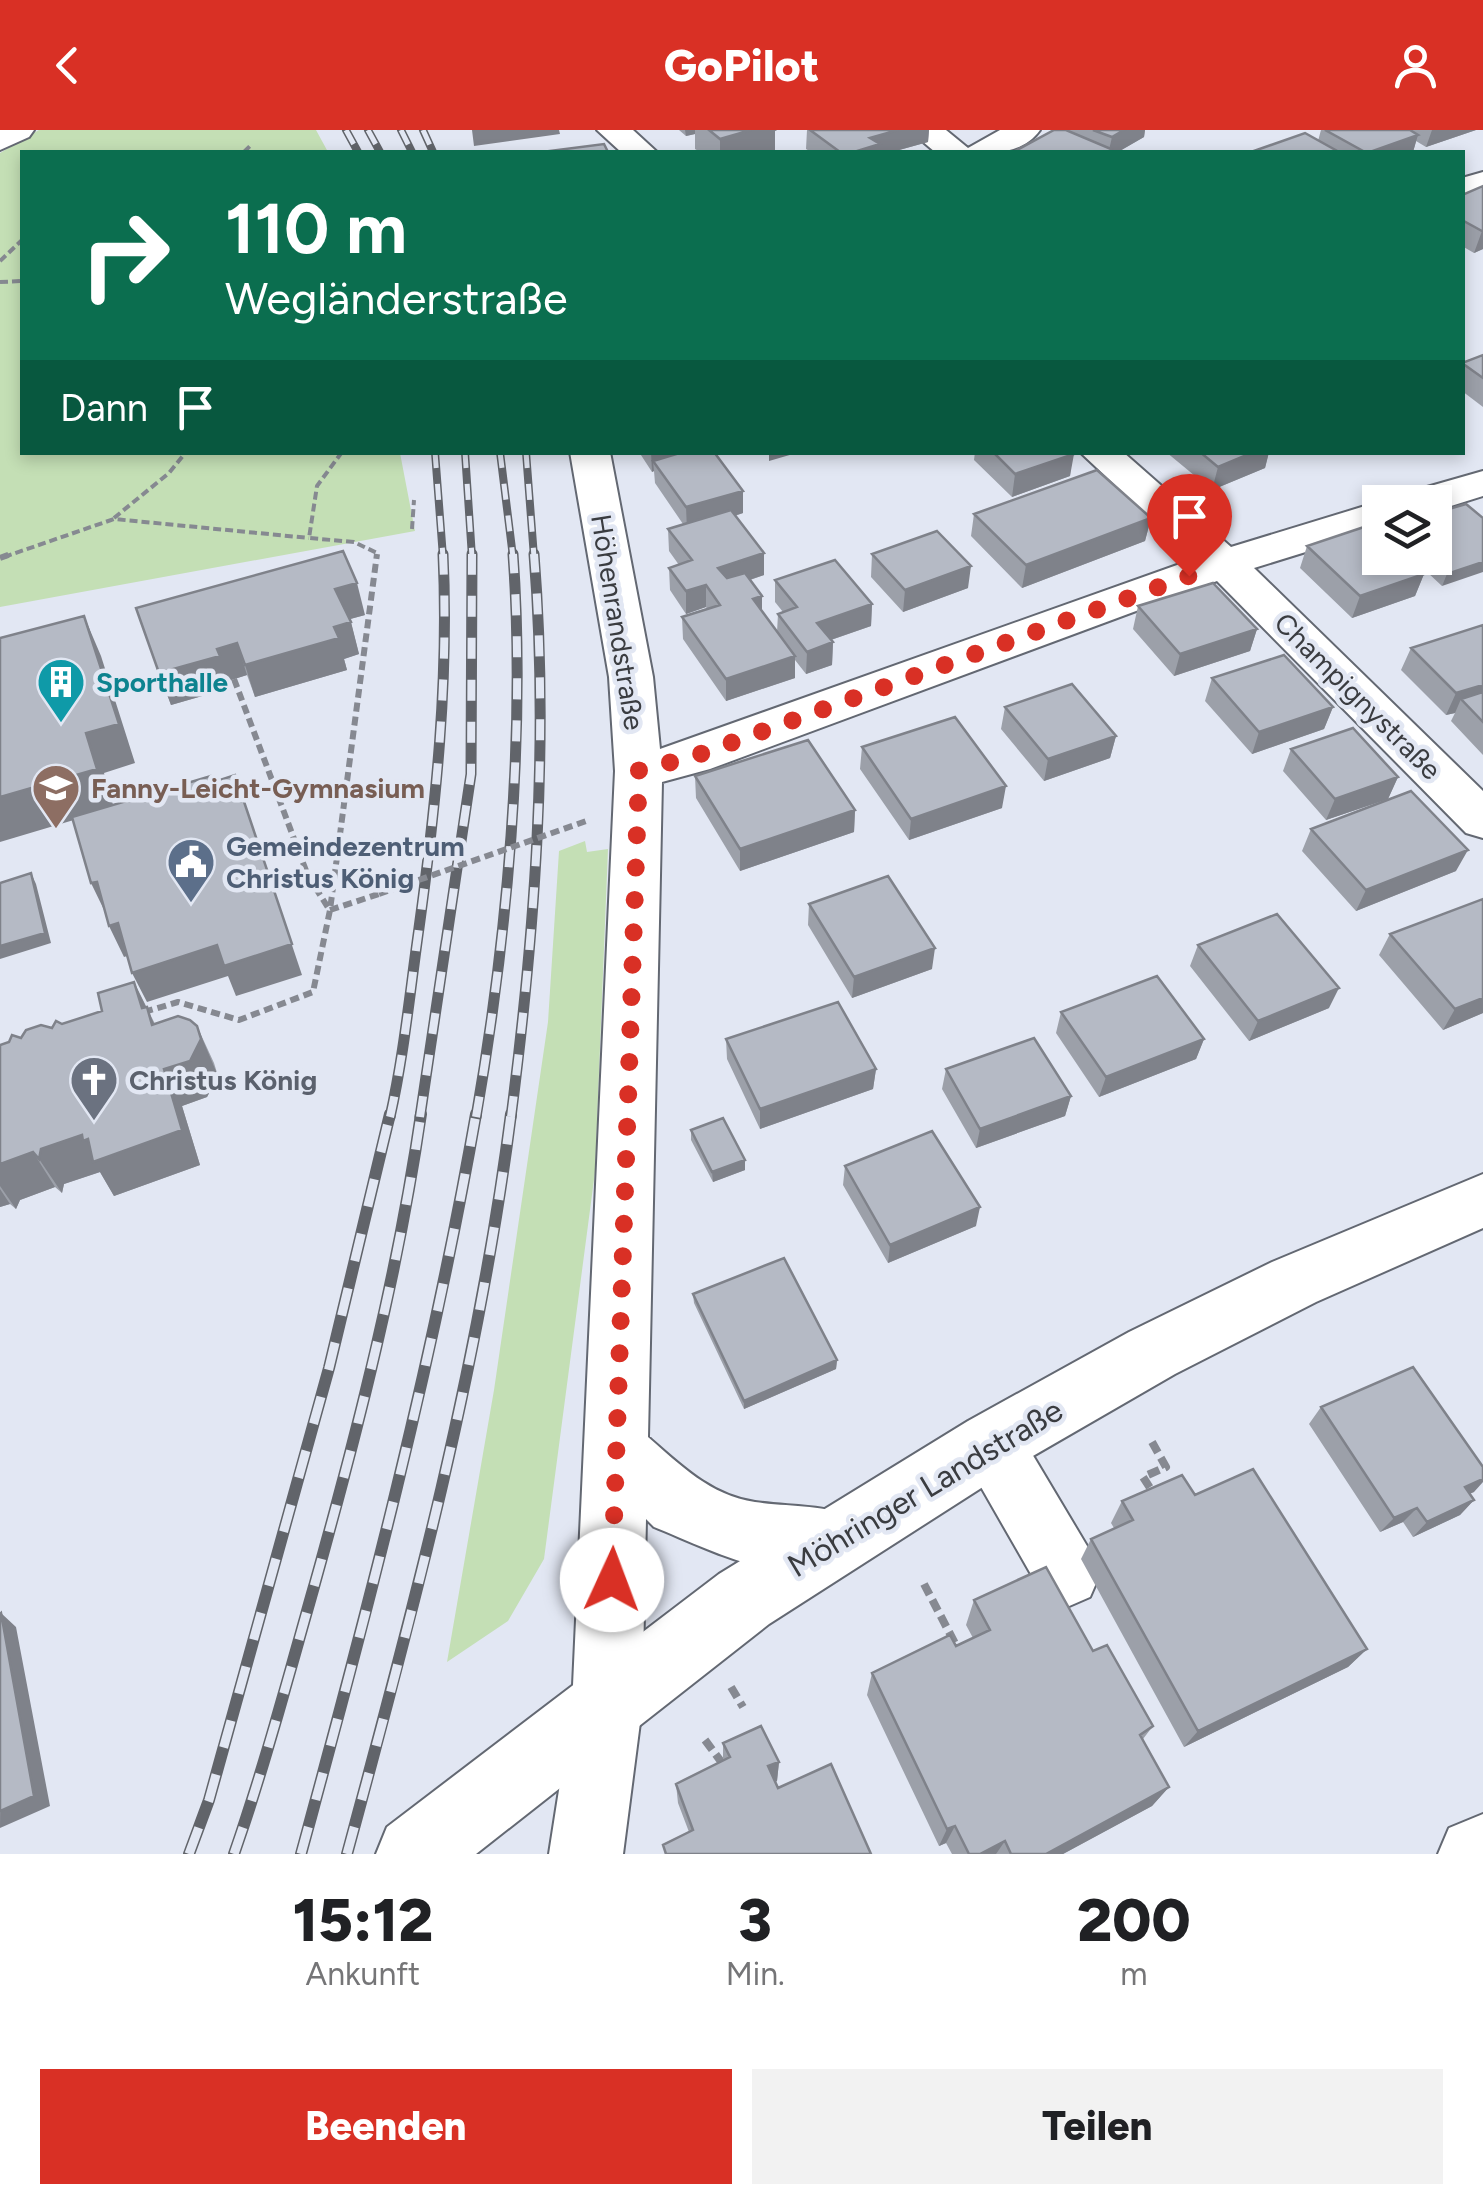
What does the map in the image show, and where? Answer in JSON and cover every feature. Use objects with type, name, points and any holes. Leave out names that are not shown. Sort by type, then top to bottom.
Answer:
[{"type":"main road","name":"Möhringer Landstraße","points":[[426,1846],[744,1599],[991,1444],[1152,1354],[1294,1282],[1483,1200]]},
{"type":"street","points":[[0,140],[18,130]]},
{"type":"street","points":[[613,130],[638,150]]},
{"type":"street","points":[[925,130],[953,150]]},
{"type":"street","points":[[986,150],[1024,130]]},
{"type":"street","name":"Höhenrandstraße","points":[[586,1854],[608,1707],[639,770],[631,677],[591,455]]},
{"type":"street","name":"Champignystraße","points":[[1102,455],[1224,563],[1483,820]]},
{"type":"street","points":[[1452,492],[1483,483]]},
{"type":"street","points":[[639,770],[692,757],[1224,563],[1362,521]]},
{"type":"street","points":[[991,1444],[1067,1574]]},
{"type":"street","points":[[618,1452],[677,1504],[750,1534],[833,1542]]},
{"type":"street","points":[[1475,1854],[1483,1850]]},
{"type":"path","points":[[246,150],[251,146]]},
{"type":"path","points":[[0,260],[20,242]]},
{"type":"path","points":[[0,558],[114,519],[168,474],[184,455]]},
{"type":"path","points":[[308,538],[316,486],[340,455]]},
{"type":"path","points":[[412,529],[414,500]]},
{"type":"path","points":[[114,519],[354,542],[376,553],[330,910],[313,992],[240,1020],[178,1002],[143,1013]]},
{"type":"path","points":[[234,679],[308,876],[330,910]]},
{"type":"path","points":[[330,910],[589,820]]},
{"type":"path","points":[[1152,1442],[1166,1466],[1144,1477],[1158,1502]]},
{"type":"path","points":[[924,1584],[964,1661]]},
{"type":"path","points":[[705,1740],[724,1762],[730,1776]]},
{"type":"path","points":[[724,1762],[736,1757]]},
{"type":"green space","points":[[39,130],[316,130],[327,150],[20,150],[20,455],[400,455],[415,531],[0,607],[0,153]]},
{"type":"green space","points":[[585,841],[587,852],[608,849],[595,1172],[544,1559],[508,1621],[447,1662],[494,1390],[548,1022],[559,851]]},
{"type":"building","points":[[709,130],[751,130],[720,139]]},
{"type":"building","points":[[810,130],[898,130],[870,138],[880,144],[860,150],[837,150]]},
{"type":"building","points":[[1054,130],[1066,130],[1111,149],[1109,150],[1017,150]]},
{"type":"building","points":[[1093,130],[1124,130],[1112,137]]},
{"type":"building","points":[[1325,130],[1410,130],[1418,135],[1376,150],[1361,150]]},
{"type":"building","points":[[1305,133],[1335,150],[1257,150]]},
{"type":"building","points":[[604,144],[607,150],[558,150]]},
{"type":"building","points":[[1483,186],[1482,231],[1465,222],[1465,194]]},
{"type":"building","points":[[1483,355],[1483,378],[1465,365]]},
{"type":"building","points":[[673,455],[716,455],[743,491],[686,507],[653,461]]},
{"type":"building","points":[[996,455],[1071,455],[1015,474]]},
{"type":"building","points":[[1204,455],[1247,455],[1218,467]]},
{"type":"building","points":[[1097,470],[1151,518],[1026,565],[974,514]]},
{"type":"building","points":[[1466,504],[1483,518],[1483,562],[1452,572],[1452,508]]},
{"type":"building","points":[[731,510],[764,553],[718,568],[727,578],[745,573],[762,596],[753,599],[795,656],[726,679],[682,617],[720,605],[706,585],[686,591],[669,568],[692,560],[668,529]]},
{"type":"building","points":[[1362,528],[1362,575],[1421,575],[1360,596],[1307,546]]},
{"type":"building","points":[[937,531],[971,566],[905,590],[872,554]]},
{"type":"building","points":[[343,551],[357,583],[335,589],[351,622],[334,627],[339,638],[245,665],[237,643],[217,649],[220,656],[159,673],[136,608]]},
{"type":"building","points":[[835,560],[872,604],[817,623],[833,642],[807,652],[778,614],[797,607],[775,580]]},
{"type":"building","points":[[1213,583],[1257,629],[1180,654],[1138,606]]},
{"type":"building","name":"Sporthalle","points":[[84,616],[119,724],[86,733],[97,769],[0,797],[0,638]]},
{"type":"building","points":[[1483,625],[1483,685],[1456,693],[1411,648]]},
{"type":"building","points":[[1284,655],[1333,707],[1259,732],[1212,678]]},
{"type":"building","points":[[1072,684],[1116,736],[1048,759],[1005,707]]},
{"type":"building","points":[[1483,692],[1483,722],[1461,699]]},
{"type":"building","points":[[955,717],[1006,786],[911,819],[862,747]]},
{"type":"building","points":[[1353,728],[1398,777],[1335,799],[1291,749]]},
{"type":"building","points":[[808,740],[855,810],[740,849],[695,776]]},
{"type":"building","name":"Gemeindezentrum Christus König","points":[[235,775],[292,944],[224,966],[217,945],[132,973],[118,923],[109,926],[97,882],[91,883],[72,817],[211,776],[214,782]]},
{"type":"building","points":[[1411,791],[1468,850],[1366,890],[1311,829]]},
{"type":"building","points":[[31,873],[45,933],[0,946],[0,883]]},
{"type":"building","points":[[888,876],[935,948],[854,977],[809,904]]},
{"type":"building","points":[[1483,899],[1483,998],[1455,1009],[1390,934]]},
{"type":"building","points":[[1277,914],[1339,988],[1258,1021],[1198,945]]},
{"type":"building","points":[[1157,976],[1204,1039],[1106,1077],[1061,1012]]},
{"type":"building","name":"Christus König","points":[[134,982],[152,1025],[178,1016],[197,1026],[201,1039],[190,1061],[164,1069],[182,1130],[93,1162],[88,1139],[83,1141],[82,1135],[41,1149],[39,1159],[33,1152],[0,1164],[0,1045],[9,1042],[12,1035],[21,1038],[26,1030],[41,1025],[52,1028],[56,1021],[62,1024],[102,1011],[98,993]]},
{"type":"building","points":[[838,1002],[876,1069],[760,1109],[726,1039]]},
{"type":"building","points":[[1034,1038],[1071,1096],[980,1129],[946,1069]]},
{"type":"building","points":[[723,1118],[745,1160],[712,1172],[691,1130]]},
{"type":"building","points":[[932,1131],[980,1207],[890,1245],[845,1166]]},
{"type":"building","points":[[784,1258],[837,1360],[744,1401],[693,1294]]},
{"type":"building","points":[[1413,1367],[1483,1467],[1483,1479],[1465,1487],[1474,1500],[1427,1522],[1417,1508],[1394,1518],[1321,1407]]},
{"type":"building","points":[[1253,1469],[1367,1649],[1198,1731],[1091,1539],[1133,1520],[1122,1501],[1182,1475],[1195,1495]]},
{"type":"building","points":[[1046,1567],[1093,1651],[1107,1645],[1153,1726],[1140,1735],[1169,1787],[1046,1854],[1011,1854],[1005,1841],[980,1854],[969,1854],[955,1826],[947,1829],[872,1673],[950,1635],[956,1646],[990,1630],[974,1600]]},
{"type":"building","points":[[0,1614],[34,1796],[0,1811]]},
{"type":"building","points":[[761,1726],[779,1762],[768,1766],[778,1788],[831,1764],[871,1854],[666,1854],[663,1845],[693,1830],[676,1784],[730,1757],[723,1743]]},
{"type":"railway","points":[[346,130],[357,150]]},
{"type":"railway","points":[[368,130],[379,150]]},
{"type":"railway","points":[[401,130],[411,150]]},
{"type":"railway","points":[[423,130],[432,150]]},
{"type":"railway","points":[[435,455],[443,557]]},
{"type":"railway","points":[[465,455],[472,557]]},
{"type":"railway","points":[[500,455],[513,557]]},
{"type":"railway","points":[[526,455],[534,557]]},
{"type":"railway","points":[[390,1117],[436,788],[443,695],[443,554]]},
{"type":"railway","points":[[476,1117],[497,979],[511,836],[517,693],[513,554]]},
{"type":"railway","points":[[511,1117],[533,907],[540,766],[534,554]]},
{"type":"railway","points":[[420,1117],[471,774],[472,557]]},
{"type":"railway","points":[[189,1854],[209,1800],[329,1368],[390,1114]]},
{"type":"railway","points":[[234,1854],[286,1685],[361,1409],[389,1292],[421,1114]]},
{"type":"railway","points":[[301,1854],[397,1486],[440,1301],[476,1114]]},
{"type":"railway","points":[[347,1854],[442,1487],[481,1301],[511,1114]]},
{"type":"place","name":"Sporthalle","points":[[61,724]]},
{"type":"place","name":"Fanny-Leicht-Gymnasium","points":[[56,830]]},
{"type":"place","name":"Gemeindezentrum Christus König","points":[[191,904]]},
{"type":"place","name":"Christus König","points":[[94,1122]]},
{"type":"route","points":[[612,1580],[639,770],[692,757],[1189,576]]}]
